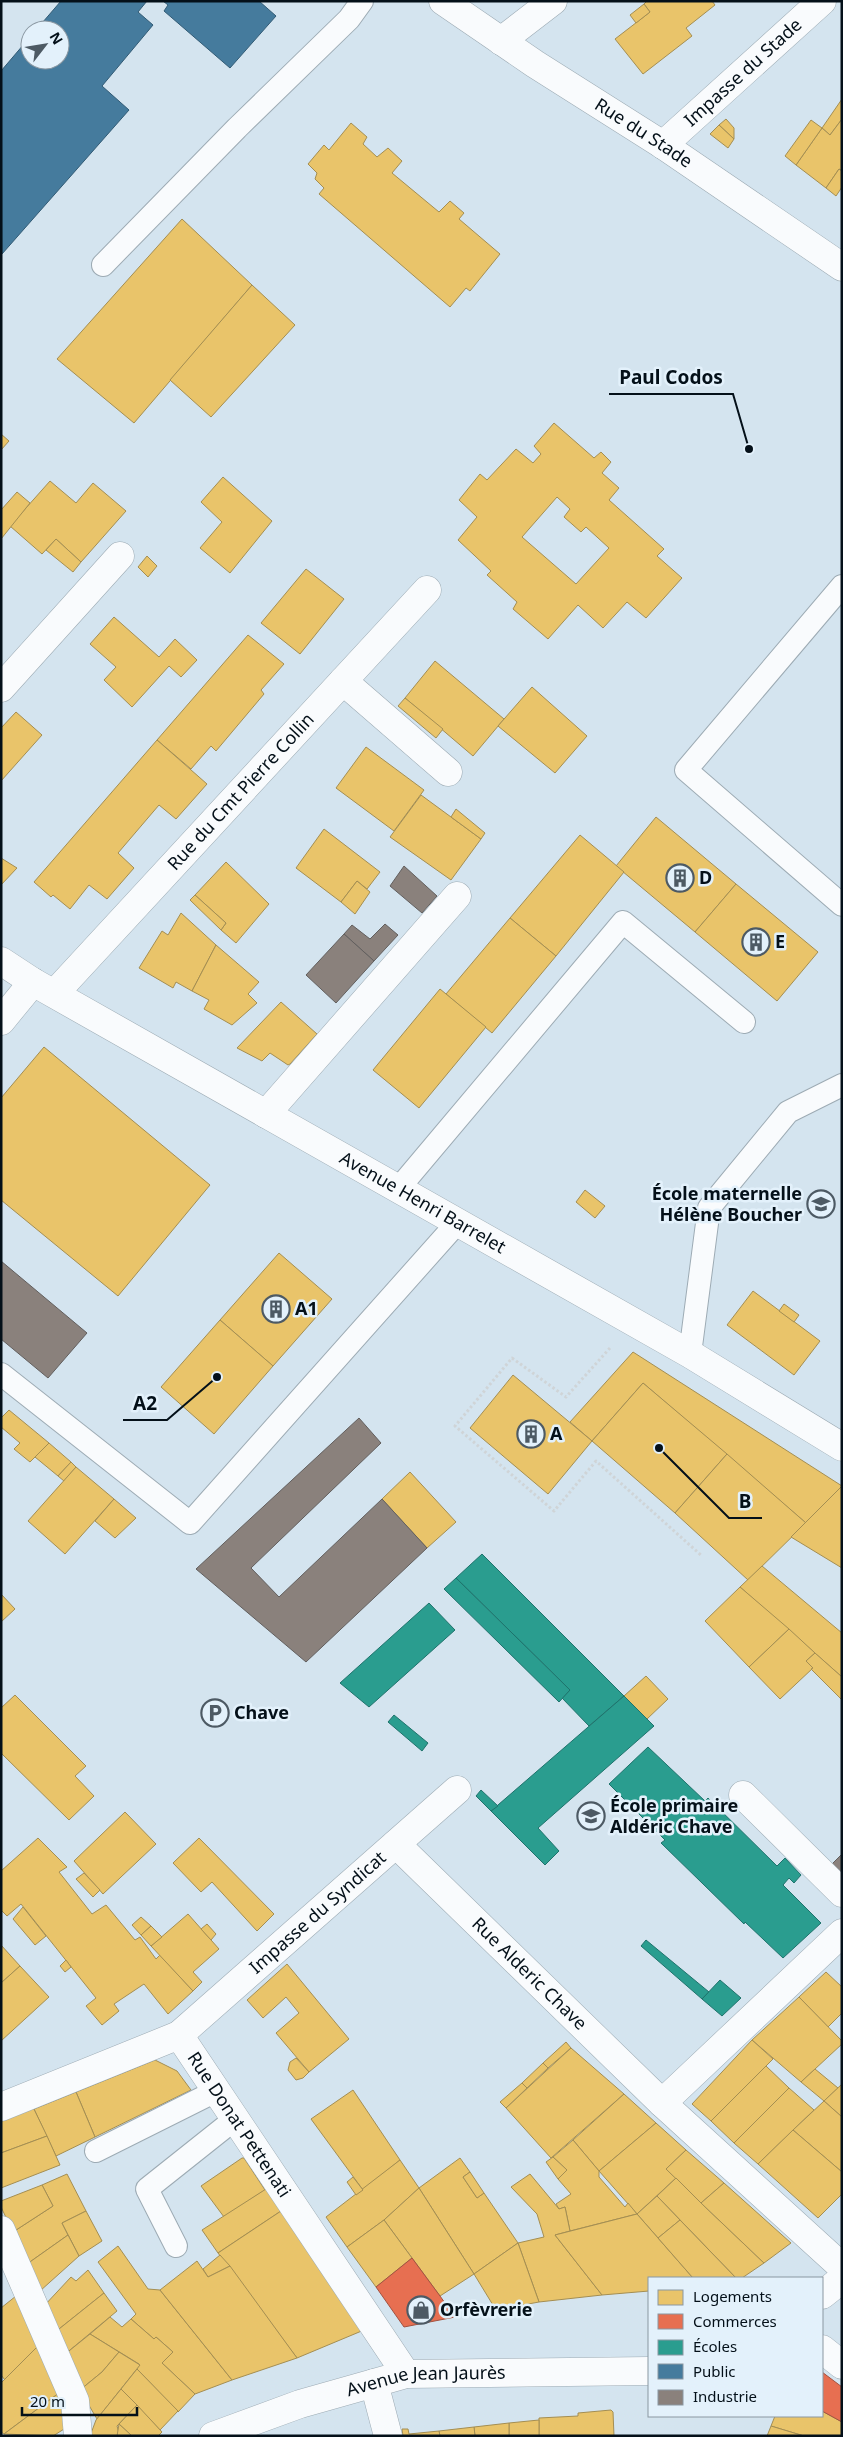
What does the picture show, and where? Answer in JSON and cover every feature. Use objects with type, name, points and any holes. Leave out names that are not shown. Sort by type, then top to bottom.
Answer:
[{"type":"street","name":"Rue du Stade","points":[[443,1],[664,145],[842,267]]},
{"type":"street","points":[[502,41],[553,1]]},
{"type":"street","name":"Impasse du Stade","points":[[664,145],[822,1]]},
{"type":"street","points":[[1,688],[120,556]]},
{"type":"street","name":"Rue du Cmt Pierre Collin","points":[[1,1022],[44,988],[343,681],[427,590]]},
{"type":"street","points":[[343,681],[448,772]]},
{"type":"street","points":[[266,1114],[457,896]]},
{"type":"street","name":"Avenue Henri Barrelet","points":[[1,961],[44,988],[635,1322],[842,1447]]},
{"type":"street","name":"Impasse du Syndicat","points":[[179,2035],[457,1790]]},
{"type":"street","points":[[743,1795],[842,1893]]},
{"type":"street","name":"Rue Alderic Chave","points":[[396,1844],[662,2103],[842,2267]]},
{"type":"street","points":[[662,2103],[842,1933]]},
{"type":"street","name":"Rue Donat Pettenati","points":[[1,2107],[179,2035],[406,2374]]},
{"type":"street","points":[[1,2230],[11,2282],[75,2401],[78,2436]]},
{"type":"street","points":[[823,2294],[842,2279]]},
{"type":"street","points":[[823,2350],[842,2365]]},
{"type":"street","name":"Avenue Jean Jaurès","points":[[213,2436],[300,2404],[406,2374],[648,2371]]},
{"type":"street","points":[[374,2383],[388,2436]]},
{"type":"lane","points":[[103,265],[237,128],[349,19],[362,1]]},
{"type":"lane","points":[[842,586],[686,770],[842,905]]},
{"type":"lane","points":[[399,1188],[623,922],[744,1022]]},
{"type":"lane","points":[[690,1354],[709,1208],[788,1112],[842,1085]]},
{"type":"lane","points":[[1,1374],[190,1523],[458,1222]]},
{"type":"lane","points":[[96,2150],[216,2091]]},
{"type":"lane","points":[[176,2246],[147,2189],[236,2119]]},
{"type":"path","points":[[635,1322],[566,1397],[512,1358],[455,1426],[554,1512],[596,1461],[702,1556]]},
{"type":"building: Logements","points":[[647,1],[712,1],[715,5],[686,28],[692,36],[643,74],[615,39],[650,12],[644,4]]},
{"type":"building: Logements","points":[[644,4],[650,12],[636,23],[630,15]]},
{"type":"building: Logements","points":[[842,99],[842,119],[830,135],[822,128]]},
{"type":"building: Logements","points":[[726,119],[734,128],[734,139],[719,125]]},
{"type":"building: Logements","points":[[842,119],[842,171],[839,169],[826,188],[796,165],[822,128],[830,135]]},
{"type":"building: Logements","points":[[811,120],[822,128],[796,165],[785,156]]},
{"type":"building: Logements","points":[[351,123],[367,137],[363,144],[377,157],[388,148],[402,161],[392,173],[439,212],[450,201],[464,213],[459,219],[500,254],[470,291],[466,288],[450,307],[319,194],[324,188],[315,179],[317,173],[308,164],[324,145],[329,150]]},
{"type":"building: Logements","points":[[719,125],[734,139],[728,148],[710,134]]},
{"type":"building: Logements","points":[[839,169],[842,171],[842,187],[836,196],[826,188]]},
{"type":"building: Logements","points":[[182,219],[252,285],[134,423],[57,359]]},
{"type":"building: Logements","points":[[252,285],[295,325],[211,417],[170,380]]},
{"type":"building: Logements","points":[[554,423],[594,458],[601,452],[611,462],[602,473],[619,488],[609,500],[664,549],[657,556],[682,578],[646,618],[627,602],[603,628],[578,605],[548,639],[513,609],[517,602],[487,575],[491,571],[458,540],[477,517],[459,500],[480,474],[487,480],[516,449],[533,463],[541,454],[534,446]],"holes":[[[557,497],[570,509],[564,517],[581,532],[586,527],[609,548],[576,584],[522,537]]]},
{"type":"building: Logements","points":[[1,434],[9,441],[1,450]]},
{"type":"building: Logements","points":[[223,477],[272,521],[230,573],[200,548],[222,522],[201,502]]},
{"type":"building: Logements","points":[[50,481],[76,503],[93,483],[126,511],[81,562],[56,539],[42,554],[10,526]]},
{"type":"building: Logements","points":[[17,492],[30,503],[1,539],[1,510]]},
{"type":"building: Logements","points":[[56,539],[81,562],[73,572],[46,550]]},
{"type":"building: Logements","points":[[147,556],[157,566],[148,577],[138,567]]},
{"type":"building: Logements","points":[[306,569],[344,599],[300,654],[261,623]]},
{"type":"building: Logements","points":[[114,617],[159,657],[175,639],[197,660],[181,677],[169,666],[132,707],[104,680],[116,667],[90,644]]},
{"type":"building: Logements","points":[[248,635],[284,664],[261,690],[264,694],[216,751],[211,746],[191,769],[157,740]]},
{"type":"building: Logements","points":[[435,661],[504,719],[473,756],[405,698]]},
{"type":"building: Logements","points":[[532,687],[587,736],[555,773],[498,726]]},
{"type":"building: Logements","points":[[405,698],[443,729],[436,738],[398,706]]},
{"type":"building: Logements","points":[[16,712],[42,735],[1,781],[1,728]]},
{"type":"building: Logements","points":[[157,740],[207,784],[176,819],[159,805],[118,853],[134,868],[107,899],[89,885],[70,909],[53,895],[51,897],[34,882]]},
{"type":"building: Logements","points":[[366,747],[424,790],[394,831],[336,788]]},
{"type":"building: Logements","points":[[421,795],[481,839],[451,880],[390,837]]},
{"type":"building: Logements","points":[[456,809],[485,833],[481,839],[451,817]]},
{"type":"building: Logements","name":"D","points":[[656,817],[736,884],[695,932],[616,866]]},
{"type":"building: Logements","points":[[324,829],[380,872],[367,889],[357,881],[341,902],[296,868]]},
{"type":"building: Logements","points":[[580,835],[624,872],[556,956],[510,918]]},
{"type":"building: Logements","points":[[1,858],[17,868],[1,885]]},
{"type":"building: Logements","points":[[226,862],[269,904],[236,943],[221,930],[226,923],[195,895]]},
{"type":"building: Logements","points":[[357,881],[370,892],[355,914],[341,902]]},
{"type":"building: Logements","name":"E","points":[[736,884],[818,952],[777,1001],[695,932]]},
{"type":"building: Logements","points":[[195,895],[226,923],[221,930],[190,900]]},
{"type":"building: Logements","points":[[181,913],[216,945],[192,991],[176,982],[173,988],[139,968],[162,931],[168,935]]},
{"type":"building: Logements","points":[[510,918],[556,956],[492,1033],[446,994]]},
{"type":"building: Logements","points":[[216,945],[259,982],[248,994],[257,1003],[232,1025],[204,1009],[209,1000],[192,991]]},
{"type":"building: Logements","points":[[440,989],[486,1027],[419,1108],[373,1070]]},
{"type":"building: Logements","points":[[281,1002],[317,1034],[290,1064],[288,1065],[270,1053],[262,1061],[237,1048]]},
{"type":"building: Logements","points":[[44,1047],[210,1185],[118,1296],[1,1200],[1,1098]]},
{"type":"building: Logements","points":[[585,1190],[605,1206],[595,1218],[576,1202]]},
{"type":"building: Logements","name":"A1","points":[[279,1253],[332,1299],[273,1366],[220,1320]]},
{"type":"building: Logements","points":[[753,1291],[820,1341],[794,1375],[727,1325]]},
{"type":"building: Logements","points":[[784,1304],[799,1315],[794,1322],[779,1311]]},
{"type":"building: Logements","points":[[220,1320],[273,1366],[214,1434],[161,1387]]},
{"type":"building: Logements","points":[[633,1352],[842,1486],[806,1523],[643,1383],[592,1441],[570,1422]]},
{"type":"building: Logements","name":"A","points":[[513,1375],[592,1441],[548,1494],[470,1428]]},
{"type":"building: Logements","points":[[643,1383],[727,1454],[675,1513],[592,1441]]},
{"type":"building: Logements","points":[[9,1410],[49,1443],[30,1462],[14,1449],[20,1443],[1,1427],[1,1418]]},
{"type":"building: Logements","points":[[49,1443],[71,1462],[58,1476],[35,1457]]},
{"type":"building: Logements","points":[[727,1454],[806,1523],[748,1580],[675,1513]]},
{"type":"building: Logements","points":[[71,1462],[76,1467],[64,1481],[58,1476]]},
{"type":"building: Logements","points":[[76,1467],[114,1499],[65,1554],[28,1521]]},
{"type":"building: Logements","points":[[410,1472],[456,1522],[427,1548],[382,1499]]},
{"type":"building: Logements","points":[[842,1486],[842,1568],[791,1537]]},
{"type":"building: Logements","points":[[114,1499],[136,1518],[115,1538],[95,1521]]},
{"type":"building: Logements","points":[[762,1566],[842,1633],[842,1677],[740,1587]]},
{"type":"building: Logements","points":[[740,1587],[789,1629],[749,1667],[705,1621]]},
{"type":"building: Logements","points":[[1,1594],[15,1609],[1,1622]]},
{"type":"building: Logements","points":[[789,1629],[815,1653],[806,1661],[813,1668],[780,1699],[749,1667]]},
{"type":"building: Logements","points":[[815,1653],[842,1677],[842,1700],[811,1669],[813,1668],[806,1661]]},
{"type":"building: Logements","points":[[646,1676],[668,1699],[647,1719],[624,1696]]},
{"type":"building: Logements","points":[[15,1695],[86,1766],[75,1776],[94,1796],[69,1820],[1,1753],[1,1708]]},
{"type":"building: Logements","points":[[125,1812],[156,1844],[103,1894],[74,1861]]},
{"type":"building: Logements","points":[[38,1838],[67,1867],[59,1872],[92,1914],[106,1905],[135,1940],[140,1937],[156,1959],[160,1955],[193,1991],[168,2014],[144,1984],[114,2004],[119,2011],[102,2025],[86,2006],[96,1998],[21,1904],[7,1916],[1,1910],[1,1871]]},
{"type":"building: Logements","points":[[199,1838],[274,1914],[257,1931],[212,1882],[201,1892],[173,1863]]},
{"type":"building: Logements","points":[[84,1873],[100,1890],[93,1897],[76,1879]]},
{"type":"building: Logements","points":[[23,1907],[46,1936],[35,1945],[13,1919]]},
{"type":"building: Logements","points":[[188,1914],[219,1949],[193,1972],[202,1982],[193,1991],[151,1946]]},
{"type":"building: Logements","points":[[141,1917],[151,1926],[141,1935],[132,1925]]},
{"type":"building: Logements","points":[[207,1924],[216,1934],[211,1940],[201,1929]]},
{"type":"building: Logements","points":[[151,1926],[162,1937],[151,1946],[141,1935]]},
{"type":"building: Logements","points":[[1,1945],[20,1966],[1,1983]]},
{"type":"building: Logements","points":[[66,1960],[71,1967],[65,1972],[60,1966]]},
{"type":"building: Logements","points":[[287,1964],[349,2039],[309,2072],[276,2033],[299,2013],[286,1997],[263,2018],[247,2000]]},
{"type":"building: Logements","points":[[20,1966],[49,1997],[1,2041],[1,1983]]},
{"type":"building: Logements","points":[[826,1972],[842,1987],[842,2013],[828,2027],[799,1997]]},
{"type":"building: Logements","points":[[799,1997],[842,2041],[842,2044],[801,2082],[752,2040]]},
{"type":"building: Logements","points":[[752,2040],[773,2059],[711,2121],[692,2104]]},
{"type":"building: Logements","points":[[566,2042],[571,2048],[548,2068],[543,2063]]},
{"type":"building: Logements","points":[[571,2048],[624,2094],[551,2158],[506,2108]]},
{"type":"building: Logements","points":[[296,2058],[309,2072],[303,2078],[296,2080],[288,2070],[290,2062]]},
{"type":"building: Logements","points":[[155,2060],[177,2071],[191,2090],[95,2137],[76,2092]]},
{"type":"building: Logements","points":[[543,2063],[548,2068],[527,2088],[522,2083]]},
{"type":"building: Logements","points":[[766,2066],[789,2088],[734,2143],[711,2121]]},
{"type":"building: Logements","points":[[815,2069],[838,2088],[824,2101],[801,2082]]},
{"type":"building: Logements","points":[[522,2083],[527,2088],[506,2108],[500,2102]]},
{"type":"building: Logements","points":[[842,2084],[842,2117],[824,2101]]},
{"type":"building: Logements","points":[[789,2088],[814,2110],[758,2164],[734,2143]]},
{"type":"building: Logements","points":[[353,2090],[400,2160],[363,2190],[311,2119]]},
{"type":"building: Logements","points":[[76,2092],[95,2137],[56,2156],[34,2109]]},
{"type":"building: Logements","points":[[624,2094],[656,2123],[599,2171],[573,2140]]},
{"type":"building: Logements","points":[[824,2101],[842,2117],[842,2172],[793,2130]]},
{"type":"building: Logements","points":[[31,2103],[47,2136],[1,2153],[1,2113]]},
{"type":"building: Logements","points":[[656,2123],[686,2150],[666,2169],[676,2178],[637,2214],[599,2171]]},
{"type":"building: Logements","points":[[793,2130],[842,2172],[842,2194],[818,2218],[758,2164]]},
{"type":"building: Logements","points":[[47,2136],[60,2165],[1,2188],[1,2153]]},
{"type":"building: Logements","points":[[573,2140],[599,2171],[599,2177],[625,2207],[628,2203],[637,2214],[570,2231],[565,2207],[559,2209],[556,2204],[571,2194],[558,2179],[567,2170],[553,2157]]},
{"type":"building: Logements","points":[[686,2150],[724,2183],[701,2203],[666,2169]]},
{"type":"building: Logements","points":[[553,2157],[567,2170],[558,2179],[546,2162]]},
{"type":"building: Logements","points":[[244,2158],[265,2190],[224,2217],[201,2186]]},
{"type":"building: Logements","points":[[460,2158],[470,2172],[463,2177],[477,2198],[484,2193],[518,2243],[474,2274],[419,2188]]},
{"type":"building: Logements","points":[[400,2160],[419,2188],[384,2220],[347,2247],[326,2217]]},
{"type":"building: Logements","points":[[470,2172],[484,2193],[477,2198],[463,2177]]},
{"type":"building: Logements","points":[[67,2174],[86,2211],[62,2223],[68,2235],[27,2264],[13,2232],[53,2206],[42,2185]]},
{"type":"building: Logements","points":[[530,2174],[559,2209],[565,2207],[570,2231],[555,2235],[602,2295],[539,2302],[518,2243],[544,2237],[537,2214],[511,2187]]},
{"type":"building: Logements","points":[[353,2177],[363,2190],[356,2195],[347,2182]]},
{"type":"building: Logements","points":[[676,2178],[764,2263],[743,2277],[735,2277],[657,2196]]},
{"type":"building: Logements","points":[[724,2183],[791,2243],[764,2263],[701,2203]]},
{"type":"building: Logements","points":[[42,2185],[53,2206],[13,2232],[1,2207],[1,2201]]},
{"type":"building: Logements","points":[[419,2188],[474,2274],[440,2296],[384,2220]]},
{"type":"building: Logements","points":[[266,2189],[281,2211],[218,2253],[202,2230]]},
{"type":"building: Logements","points":[[657,2196],[680,2220],[658,2238],[637,2214]]},
{"type":"building: Logements","points":[[86,2211],[102,2241],[79,2256],[62,2223]]},
{"type":"building: Logements","points":[[281,2211],[364,2330],[297,2358],[218,2253]]},
{"type":"building: Logements","points":[[637,2214],[692,2277],[648,2277],[648,2291],[602,2295],[555,2235]]},
{"type":"building: Logements","points":[[384,2220],[412,2258],[376,2287],[347,2247]]},
{"type":"building: Logements","points":[[680,2220],[735,2277],[692,2277],[658,2238]]},
{"type":"building: Logements","points":[[68,2235],[79,2256],[40,2291],[27,2264]]},
{"type":"building: Logements","points":[[518,2243],[539,2302],[496,2310],[474,2274]]},
{"type":"building: Logements","points":[[118,2246],[148,2289],[160,2290],[232,2380],[195,2394],[162,2363],[173,2352],[156,2337],[154,2339],[131,2319],[136,2314],[98,2262]]},
{"type":"building: Logements","points":[[220,2255],[230,2266],[208,2277],[203,2269]]},
{"type":"building: Logements","points":[[197,2261],[208,2277],[230,2266],[297,2358],[232,2380],[160,2290]]},
{"type":"building: Logements","points":[[88,2270],[104,2293],[54,2333],[43,2307],[71,2277],[76,2281]]},
{"type":"building: Logements","points":[[104,2293],[117,2311],[64,2355],[54,2333]]},
{"type":"building: Logements","points":[[16,2296],[40,2344],[5,2380],[1,2375],[1,2308]]},
{"type":"building: Logements","points":[[110,2317],[122,2327],[131,2319],[154,2339],[156,2337],[173,2352],[162,2363],[195,2394],[178,2412],[137,2369],[139,2364],[90,2334]]},
{"type":"building: Logements","points":[[90,2334],[119,2352],[102,2372],[80,2390],[64,2355]]},
{"type":"building: Logements","points":[[40,2344],[63,2390],[4,2434],[1,2432],[1,2383]]},
{"type":"building: Logements","points":[[119,2352],[140,2365],[97,2419],[80,2390],[102,2372]]},
{"type":"building: Logements","points":[[137,2369],[178,2411],[160,2430],[121,2389]]},
{"type":"building: Logements","points":[[121,2389],[137,2405],[117,2426],[119,2433],[117,2436],[90,2436],[96,2420]]},
{"type":"building: Logements","points":[[63,2390],[72,2424],[53,2436],[4,2434]]},
{"type":"building: Logements","points":[[137,2405],[162,2432],[158,2436],[132,2436],[119,2424]]},
{"type":"building: Logements","points":[[611,2410],[613,2412],[614,2436],[539,2436],[539,2418],[578,2416],[578,2413]]},
{"type":"building: Logements","points":[[823,2412],[842,2422],[842,2436],[804,2436],[771,2426],[775,2417],[823,2417]]},
{"type":"building: Logements","points":[[539,2420],[539,2436],[509,2436],[509,2423]]},
{"type":"building: Logements","points":[[509,2423],[509,2436],[475,2436],[474,2427]]},
{"type":"building: Logements","points":[[119,2424],[132,2436],[117,2436]]},
{"type":"building: Logements","points":[[771,2426],[804,2436],[767,2436]]},
{"type":"building: Logements","points":[[474,2427],[475,2436],[440,2436],[439,2431]]},
{"type":"building: Logements","points":[[402,2429],[408,2429],[409,2434],[439,2431],[440,2436],[403,2436]]},
{"type":"building: Commerces","points":[[412,2258],[455,2317],[404,2327],[376,2287]]},
{"type":"building: Commerces","points":[[823,2373],[842,2387],[842,2422],[823,2412]]},
{"type":"building: Écoles","points":[[482,1554],[624,1696],[589,1726],[562,1698],[570,1690],[456,1578]]},
{"type":"building: Écoles","points":[[456,1578],[570,1690],[559,1702],[444,1589]]},
{"type":"building: Écoles","points":[[429,1603],[455,1630],[369,1707],[340,1683]]},
{"type":"building: Écoles","points":[[624,1696],[654,1726],[538,1828],[559,1851],[545,1865],[491,1811]]},
{"type":"building: Écoles","points":[[394,1715],[428,1743],[422,1751],[388,1722]]},
{"type":"building: Écoles","points":[[648,1747],[705,1801],[708,1798],[777,1866],[785,1858],[801,1875],[794,1883],[789,1878],[783,1885],[821,1923],[783,1958],[745,1922],[744,1924],[661,1843],[665,1840],[609,1784]]},
{"type":"building: Écoles","points":[[481,1790],[498,1806],[491,1811],[476,1796]]},
{"type":"building: Écoles","points":[[646,1940],[709,1992],[702,1999],[641,1946]]},
{"type":"building: Écoles","points":[[720,1980],[741,1998],[722,2016],[702,1999]]},
{"type":"building: Public","points":[[61,1],[147,1],[138,12],[153,25],[102,86],[129,110],[2,254],[1,71],[20,49],[20,70],[70,70],[70,20],[45,20]]},
{"type":"building: Public","points":[[163,1],[259,1],[276,16],[230,68],[164,11],[168,5]]},
{"type":"building: Industrie","points":[[404,866],[437,896],[422,913],[390,886]]},
{"type":"building: Industrie","points":[[385,924],[398,935],[374,961],[344,934],[352,925],[370,939]]},
{"type":"building: Industrie","points":[[344,934],[374,961],[336,1003],[306,975]]},
{"type":"building: Industrie","points":[[1,1261],[87,1333],[48,1378],[1,1339]]},
{"type":"building: Industrie","points":[[359,1418],[381,1443],[251,1568],[279,1597],[382,1499],[427,1548],[306,1662],[196,1569]]},
{"type":"building: Industrie","points":[[842,1854],[842,1878],[830,1866]]},
{"type":"place","name":"Paul Codos","points":[[749,449]]},
{"type":"place","name":"D","points":[[680,878]]},
{"type":"place","name":"E","points":[[756,942]]},
{"type":"place","name":"École maternelle Hélène Boucher","points":[[821,1204]]},
{"type":"place","name":"A1","points":[[276,1309]]},
{"type":"place","name":"A2","points":[[217,1377]]},
{"type":"place","name":"A","points":[[531,1434]]},
{"type":"place","name":"B","points":[[659,1448]]},
{"type":"place","name":"Chave","points":[[215,1713]]},
{"type":"place","name":"École primaire Aldéric Chave","points":[[591,1816]]},
{"type":"place","name":"Orfèvrerie","points":[[421,2310]]}]
